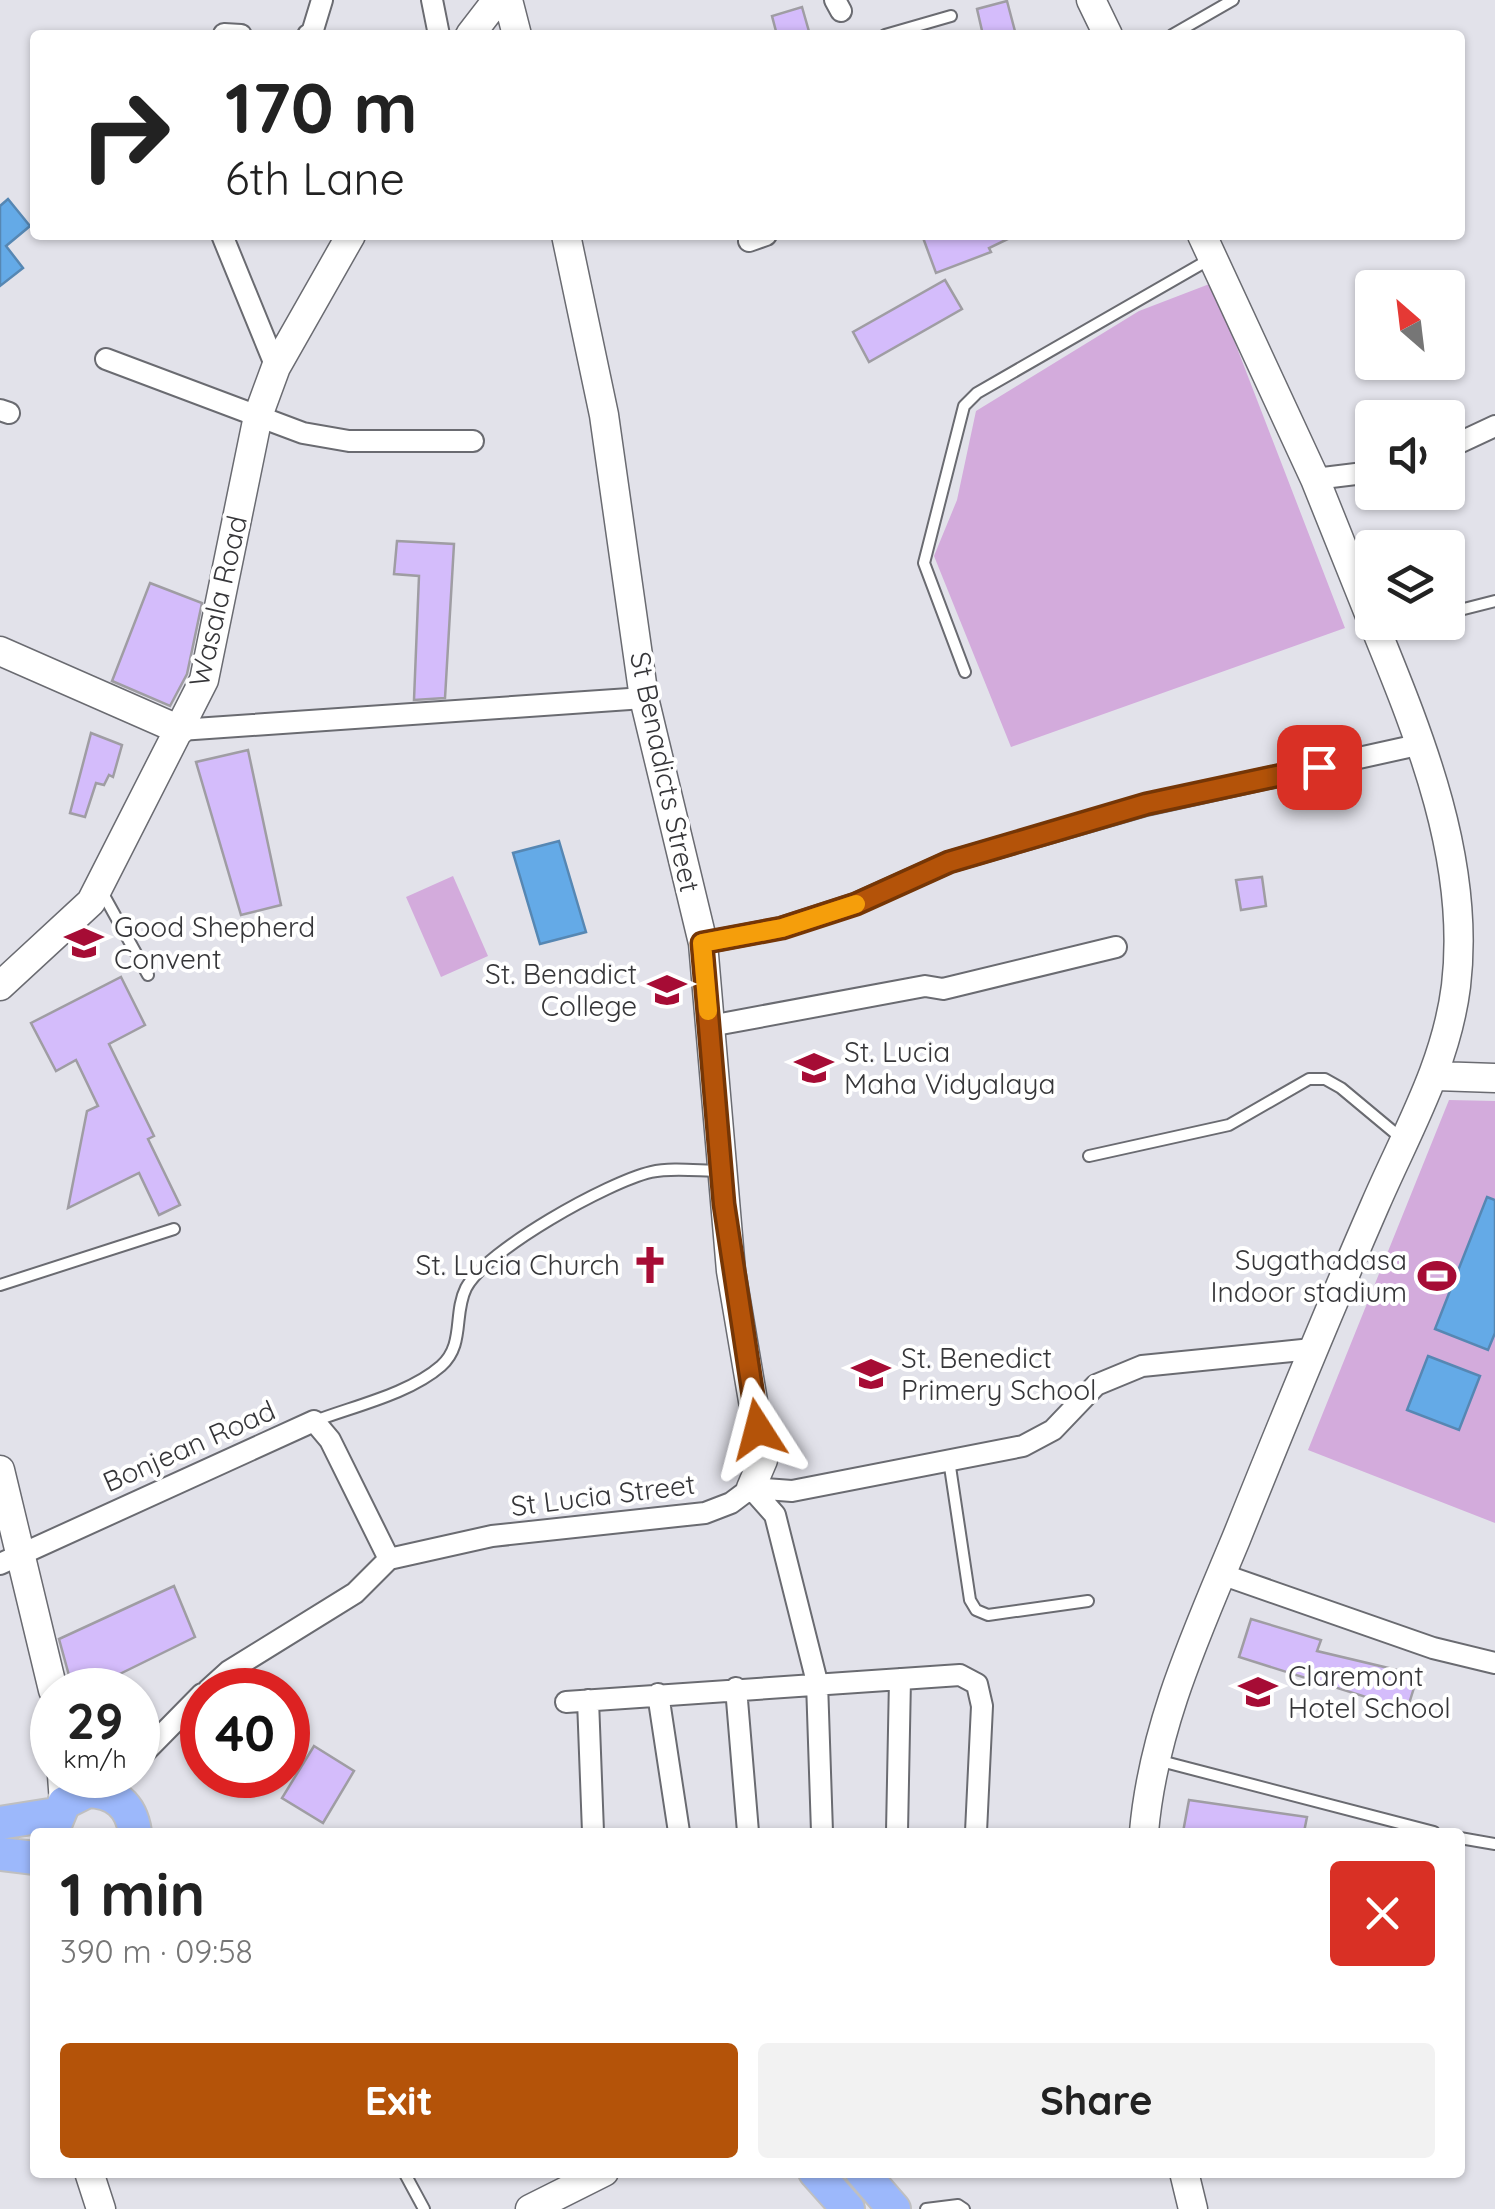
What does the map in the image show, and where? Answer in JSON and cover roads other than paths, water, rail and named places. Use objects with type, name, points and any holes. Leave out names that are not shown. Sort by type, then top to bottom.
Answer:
[{"type":"main road","points":[[117,1798],[153,1828]]},
{"type":"main road","points":[[0,1823],[59,1806]]},
{"type":"main road","points":[[0,1854],[30,1857]]},
{"type":"main road","points":[[820,2178],[848,2209]]},
{"type":"main road","points":[[867,2178],[894,2209]]},
{"type":"street","points":[[310,30],[322,0]]},
{"type":"street","points":[[432,0],[438,30]]},
{"type":"street","points":[[474,30],[496,0]]},
{"type":"street","points":[[508,0],[516,30]]},
{"type":"street","points":[[1091,0],[1106,30]]},
{"type":"street","points":[[224,240],[276,367]]},
{"type":"street","name":"Wasala Road","points":[[0,986],[91,902],[204,680],[258,416],[276,367],[348,240]]},
{"type":"street","name":"St Benadicts Street","points":[[567,240],[604,415],[644,698],[702,943],[731,1270],[764,1460],[752,1488]]},
{"type":"street","points":[[1207,246],[1315,479],[1355,578]]},
{"type":"street","points":[[106,358],[303,434],[349,441],[473,442]]},
{"type":"street","points":[[1465,440],[1495,426]]},
{"type":"street","points":[[1315,479],[1355,474]]},
{"type":"street","points":[[1145,1828],[1167,1707],[1312,1350],[1403,1140],[1436,1076],[1456,986],[1454,880],[1422,744],[1380,640]]},
{"type":"street","points":[[0,651],[180,730],[644,698]]},
{"type":"street","points":[[702,943],[782,928],[856,904],[949,862],[1146,804],[1422,744]]},
{"type":"street","points":[[710,1026],[912,988],[943,989],[1116,947]]},
{"type":"street","points":[[1436,1076],[1495,1078]]},
{"type":"street","name":"St Lucia Street","points":[[389,1559],[492,1536],[705,1513],[731,1503],[752,1488],[792,1491],[1023,1446],[1053,1430],[1096,1384],[1142,1366],[1312,1350]]},
{"type":"street","name":"Bonjean Road","points":[[11,1558],[314,1422],[330,1440],[389,1559]]},
{"type":"street","points":[[0,1470],[11,1558],[45,1668]]},
{"type":"street","points":[[752,1488],[775,1514],[817,1682],[822,1828]]},
{"type":"street","points":[[234,1668],[355,1594],[389,1559]]},
{"type":"street","points":[[1221,1574],[1433,1648],[1495,1663]]},
{"type":"street","points":[[593,1828],[577,1701],[817,1682],[960,1676],[977,1684],[982,1706],[976,1828]]},
{"type":"street","points":[[897,1828],[900,1678]]},
{"type":"street","points":[[736,1688],[748,1828]]},
{"type":"street","points":[[658,1694],[678,1828]]},
{"type":"street","points":[[160,1737],[180,1717]]},
{"type":"street","points":[[92,2178],[101,2209]]},
{"type":"street","points":[[530,2209],[592,2178]]},
{"type":"street","points":[[1185,2178],[1192,2209]]},
{"type":"lane","points":[[1181,30],[1232,0]]},
{"type":"lane","points":[[902,30],[951,16]]},
{"type":"lane","points":[[965,672],[924,563],[964,406],[977,393],[1207,246]]},
{"type":"lane","points":[[1465,609],[1495,601]]},
{"type":"lane","points":[[99,887],[148,975]]},
{"type":"lane","points":[[1089,1156],[1229,1125],[1309,1080],[1325,1079],[1403,1140]]},
{"type":"lane","points":[[314,1422],[420,1380],[442,1366],[454,1350],[467,1286],[484,1264],[556,1216],[652,1172],[720,1171]]},
{"type":"lane","points":[[0,1284],[174,1229]]},
{"type":"lane","points":[[949,1459],[970,1600],[976,1610],[988,1615],[1088,1600]]},
{"type":"lane","points":[[1156,1760],[1419,1828]]},
{"type":"lane","points":[[1465,1839],[1495,1844]]},
{"type":"lane","points":[[407,2178],[424,2209]]},
{"type":"lane","points":[[926,2209],[958,2204],[964,2209]]},
{"type":"water","points":[[8,199],[30,226],[6,246],[23,268],[0,286],[0,206]]},
{"type":"water","points":[[559,841],[586,932],[540,944],[513,853]]},
{"type":"water","points":[[1487,1197],[1495,1200],[1495,1333],[1488,1350],[1435,1329]]},
{"type":"water","points":[[1428,1356],[1480,1376],[1459,1430],[1407,1410]]},
{"type":"place","name":"Good Shepherd Convent","points":[[84,943]]},
{"type":"place","name":"St. Benadict College","points":[[667,990]]},
{"type":"place","name":"St. Lucia Maha Vidyalaya","points":[[814,1068]]},
{"type":"place","name":"St. Lucia Church","points":[[650,1265]]},
{"type":"place","name":"Sugathadasa Indoor stadium","points":[[1437,1276]]},
{"type":"place","name":"St. Benedict Primery School","points":[[871,1374]]},
{"type":"place","name":"Claremont Hotel School","points":[[1258,1692]]}]
